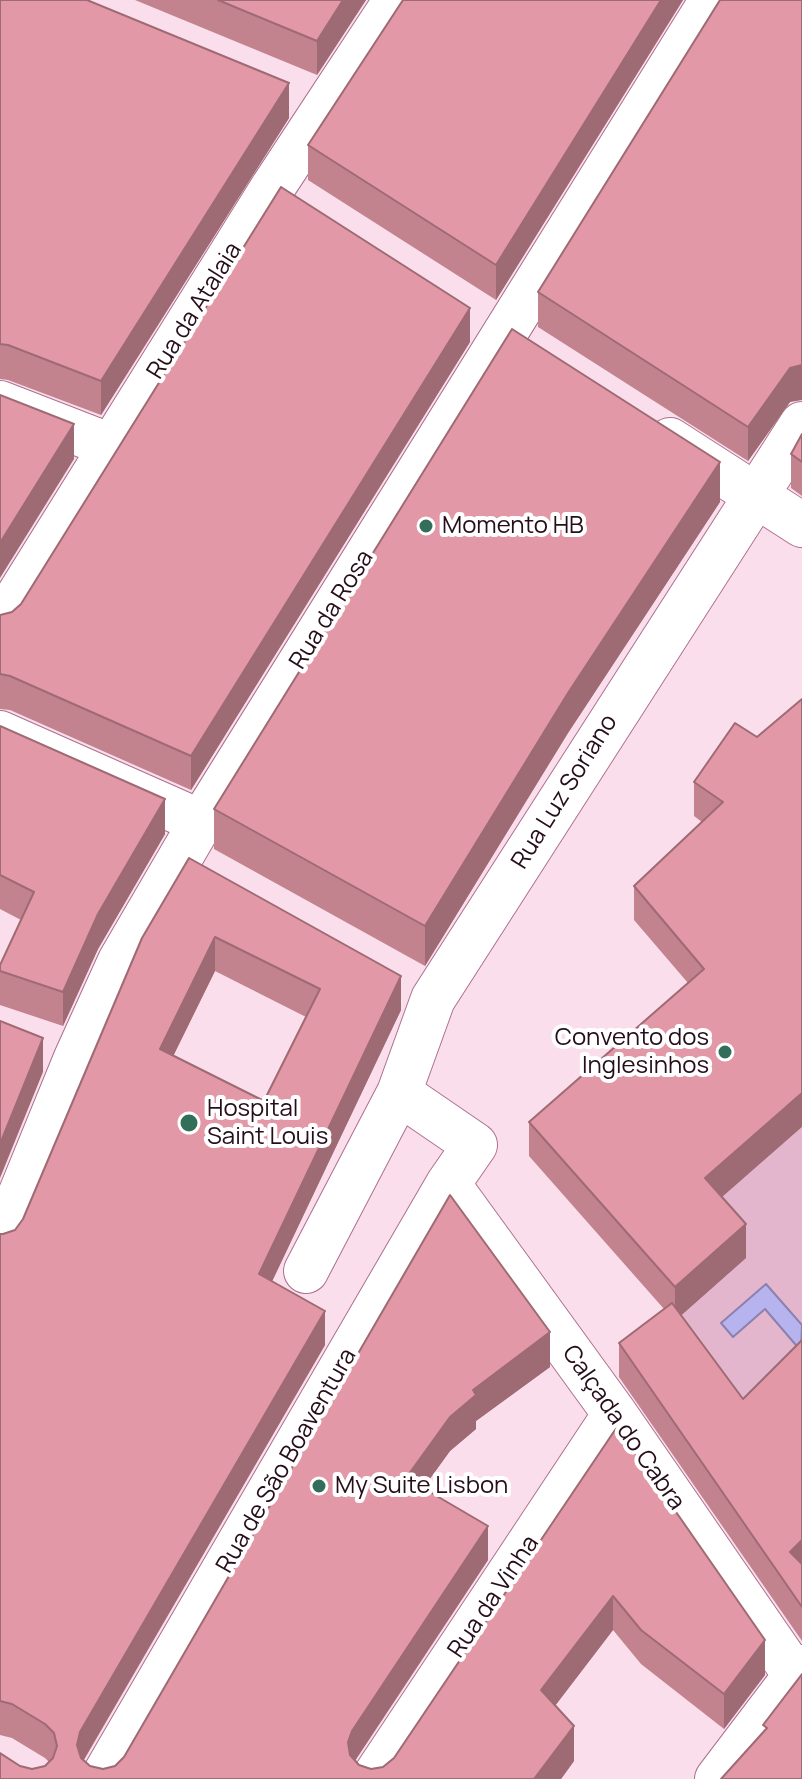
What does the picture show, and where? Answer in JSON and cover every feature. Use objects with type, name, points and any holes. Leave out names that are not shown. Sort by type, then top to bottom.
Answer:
[{"type":"street","name":"Rua da Atalaia","points":[[0,625],[273,187],[396,0]]},
{"type":"street","name":"Rua da Rosa","points":[[0,1244],[57,1050],[120,961],[190,841],[712,0]]},
{"type":"street","points":[[283,89],[326,106]]},
{"type":"street","points":[[273,187],[311,211]]},
{"type":"street","points":[[464,309],[542,359]]},
{"type":"street","points":[[0,403],[111,446]]},
{"type":"street","points":[[635,418],[802,525]]},
{"type":"street","name":"Rua Luz Soriano","points":[[306,1271],[399,1093],[433,999],[802,424]]},
{"type":"street","points":[[0,733],[190,841],[220,881]]},
{"type":"street","points":[[393,977],[433,999]]},
{"type":"street","name":"Rua de São Boaventura","points":[[102,1779],[448,1184],[475,1145],[399,1093]]},
{"type":"street","name":"Calçada do Cabra","points":[[448,1184],[799,1671]]},
{"type":"street","name":"Rua da Vinha","points":[[373,1779],[615,1414]]},
{"type":"street","points":[[717,1779],[799,1671]]},
{"type":"shaded area","points":[[802,1127],[802,1376],[762,1419],[675,1321],[746,1258],[705,1212]]},
{"type":"shaded area","points":[[766,1284],[802,1325],[801,1351],[765,1309],[733,1337],[721,1323]]},
{"type":"building","points":[[0,0],[87,0],[289,83],[101,381],[0,344]]},
{"type":"building","points":[[218,0],[343,0],[317,41]]},
{"type":"building","points":[[403,0],[661,0],[496,265],[308,145]]},
{"type":"building","points":[[720,0],[802,0],[802,365],[790,368],[748,427],[538,292]]},
{"type":"building","points":[[281,187],[470,308],[191,756],[0,674],[0,615],[12,612],[21,604]]},
{"type":"building","points":[[512,329],[720,462],[568,693],[425,926],[214,809]]},
{"type":"building","points":[[0,395],[74,424],[0,543]]},
{"type":"building","points":[[802,434],[802,462],[791,454]]},
{"type":"building","points":[[802,699],[802,1093],[705,1178],[746,1224],[675,1287],[529,1122],[704,969],[634,886],[723,802],[694,782],[735,723],[757,737]]},
{"type":"building","points":[[0,726],[165,799],[98,914],[63,992],[0,971],[34,892],[0,875]]},
{"type":"building","points":[[189,858],[401,976],[259,1274],[325,1311],[80,1732],[77,1745],[81,1758],[90,1766],[103,1769],[115,1766],[124,1757],[450,1195],[550,1332],[473,1390],[476,1395],[450,1417],[406,1478],[488,1526],[352,1731],[348,1742],[350,1755],[359,1765],[371,1769],[383,1767],[394,1758],[617,1427],[765,1640],[724,1694],[641,1630],[613,1596],[541,1690],[574,1726],[534,1779],[0,1779],[0,1753],[20,1766],[32,1769],[45,1766],[53,1758],[57,1746],[54,1733],[45,1724],[12,1704],[0,1701],[0,1234],[15,1230],[23,1219],[142,938]],"holes":[[[215,937],[320,989],[264,1101],[160,1049]]]},
{"type":"building","points":[[0,1021],[43,1038],[0,1144]]},
{"type":"building","points":[[672,1303],[743,1399],[802,1340],[802,1540],[790,1552],[802,1564],[802,1607],[619,1343]]},
{"type":"building","points":[[802,1674],[802,1779],[721,1779],[767,1728],[763,1725]]},
{"type":"place","name":"Momento HB","points":[[426,526]]},
{"type":"place","name":"Convento dos Inglesinhos","points":[[725,1052]]},
{"type":"place","name":"Hospital Saint Louis","points":[[189,1123]]},
{"type":"place","name":"My Suite Lisbon","points":[[319,1486]]}]
